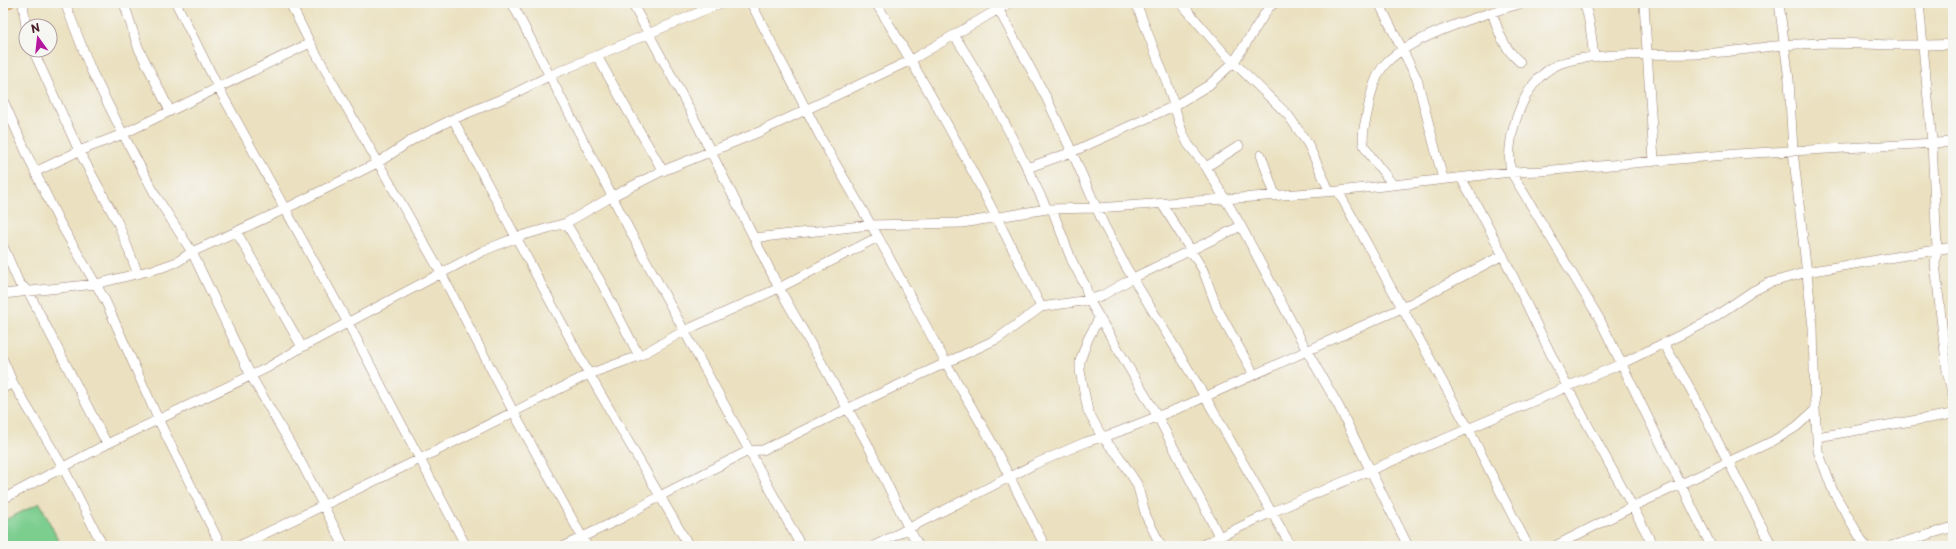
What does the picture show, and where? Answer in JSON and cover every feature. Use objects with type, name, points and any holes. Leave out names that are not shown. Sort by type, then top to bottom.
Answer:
[{"type":"main road","points":[[3,4],[8,3]]},
{"type":"street","points":[[23,3],[25,18]]},
{"type":"street","points":[[65,3],[92,70],[123,134],[156,196],[192,252],[251,376],[324,505],[344,546]]},
{"type":"street","points":[[124,3],[138,47],[170,111]]},
{"type":"street","points":[[176,3],[218,87],[348,323],[466,546]]},
{"type":"street","points":[[290,3],[310,43],[441,273],[513,411],[585,542]]},
{"type":"street","points":[[512,3],[748,451],[801,546]]},
{"type":"street","points":[[632,3],[779,288],[866,441],[908,529],[919,546]]},
{"type":"street","points":[[3,294],[96,284],[138,274],[177,262],[192,252],[285,209],[379,162],[415,138],[509,96],[551,75],[721,3]]},
{"type":"street","points":[[751,3],[806,109],[878,237],[946,363],[971,404],[1045,546]]},
{"type":"street","points":[[876,3],[911,60],[998,217],[1042,307]]},
{"type":"street","points":[[3,499],[107,444],[159,421],[251,376],[302,347],[483,251],[517,237],[566,223],[613,196],[663,171],[759,132],[911,60],[954,35],[996,6],[1009,3]]},
{"type":"street","points":[[1136,3],[1167,82],[1182,131],[1188,144],[1206,167],[1241,226],[1307,351],[1338,405],[1408,546]]},
{"type":"street","points":[[1181,3],[1234,62],[1288,115],[1308,144],[1402,308],[1468,428],[1528,546]]},
{"type":"street","points":[[1027,168],[1072,152],[1174,106],[1216,80],[1234,62],[1269,7],[1275,3]]},
{"type":"street","points":[[1379,3],[1417,79],[1443,179]]},
{"type":"street","points":[[1393,185],[1365,147],[1364,130],[1372,91],[1387,62],[1402,50],[1439,32],[1492,12],[1523,3]]},
{"type":"street","points":[[1582,3],[1585,5],[1588,14],[1594,56]]},
{"type":"street","points":[[1644,3],[1654,161]]},
{"type":"street","points":[[1779,3],[1789,80],[1793,151],[1813,327],[1815,410],[1818,451],[1833,491],[1865,546]]},
{"type":"street","points":[[1919,3],[1932,142],[1937,249],[1935,263],[1936,278],[1947,371],[1953,397]]},
{"type":"street","points":[[996,6],[1046,97],[1107,232],[1291,546]]},
{"type":"street","points":[[1492,12],[1504,44],[1520,62]]},
{"type":"street","points":[[954,35],[978,72],[1049,209],[1099,318],[1158,417],[1219,536]]},
{"type":"street","points":[[35,172],[79,150],[123,134],[310,43]]},
{"type":"street","points":[[1711,546],[1599,318],[1511,172],[1508,159],[1518,111],[1529,92],[1542,75],[1555,65],[1594,56],[1698,54],[1784,45],[1849,44],[1923,46],[1953,44]]},
{"type":"street","points":[[597,56],[628,113],[663,171]]},
{"type":"street","points":[[37,58],[79,150],[118,223],[138,274]]},
{"type":"street","points":[[3,100],[35,172],[60,223],[96,284],[159,421],[221,546]]},
{"type":"street","points":[[453,120],[589,374],[689,546]]},
{"type":"street","points":[[754,238],[870,225],[962,223],[1049,209],[1162,204],[1275,195],[1393,185],[1511,172],[1542,171],[1793,151],[1953,142]]},
{"type":"street","points":[[1206,167],[1239,146]]},
{"type":"street","points":[[1260,155],[1275,195]]},
{"type":"street","points":[[1461,178],[1503,255],[1567,386],[1634,506],[1653,546]]},
{"type":"street","points":[[1162,204],[1203,270],[1217,308],[1253,375]]},
{"type":"street","points":[[566,223],[602,284],[638,356]]},
{"type":"street","points":[[564,546],[585,542],[660,496],[748,451],[763,450],[1005,335],[1028,315],[1042,307],[1090,300],[1102,296],[1133,278],[1241,226]]},
{"type":"street","points":[[236,231],[302,347]]},
{"type":"street","points":[[239,546],[420,460],[513,411],[589,374],[638,356],[684,330],[779,288],[878,237]]},
{"type":"street","points":[[3,246],[19,284],[28,291],[107,444]]},
{"type":"street","points":[[1200,546],[1272,512],[1622,364],[1707,322],[1753,291],[1769,283],[1807,272],[1953,247]]},
{"type":"street","points":[[874,546],[1035,464],[1102,437],[1158,417],[1307,351],[1402,308],[1503,255]]},
{"type":"street","points":[[1099,318],[1088,339],[1080,360],[1080,371],[1088,411],[1102,437],[1118,455],[1137,484],[1146,516],[1161,546]]},
{"type":"street","points":[[1664,344],[1690,388],[1772,546]]},
{"type":"street","points":[[3,360],[13,383],[63,467],[103,546]]},
{"type":"street","points":[[3,388],[13,383]]},
{"type":"street","points":[[1555,546],[1634,506],[1773,441],[1796,427],[1815,410]]},
{"type":"street","points":[[1817,437],[1953,414]]},
{"type":"street","points":[[1891,546],[1953,527]]},
{"type":"green space","points":[[40,503],[61,546],[3,546],[3,521]]}]
